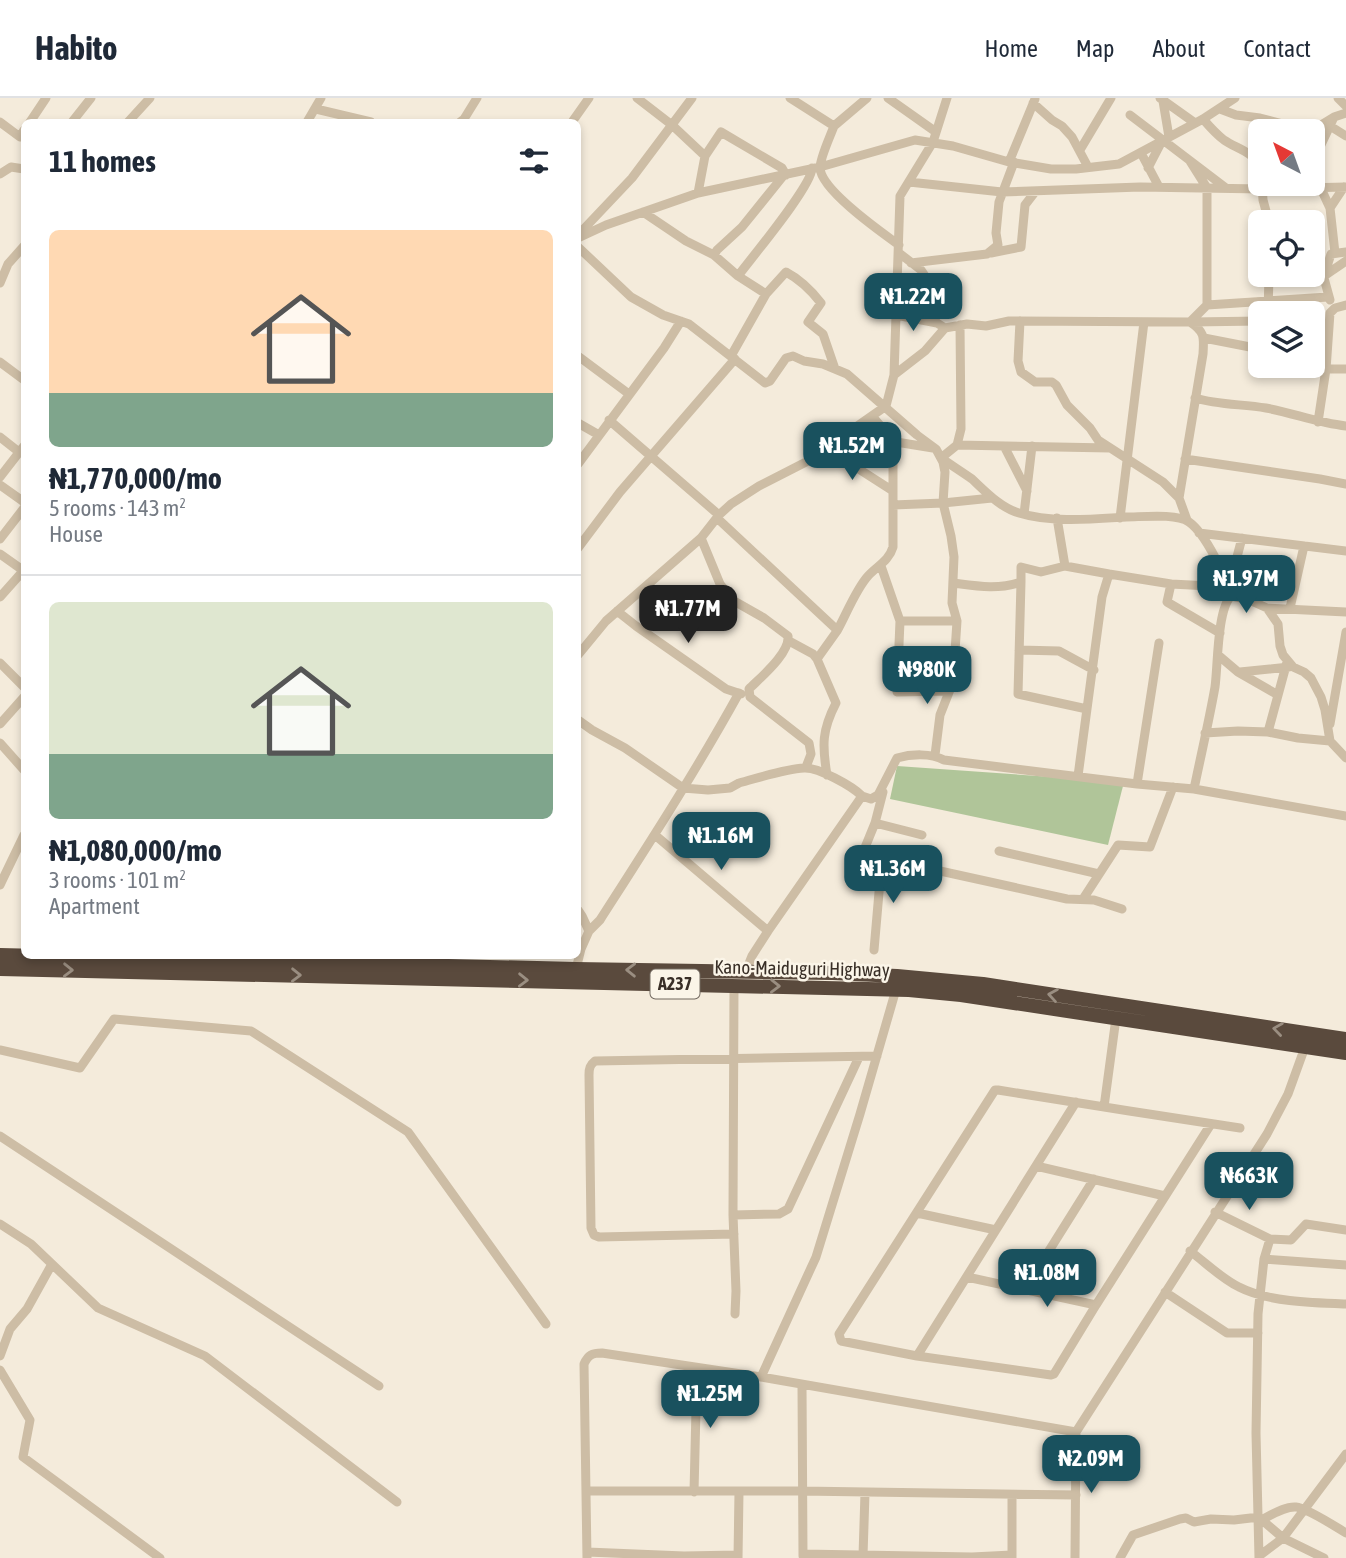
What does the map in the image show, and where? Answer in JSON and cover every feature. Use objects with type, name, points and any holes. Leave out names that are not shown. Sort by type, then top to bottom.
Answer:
[{"type":"highway","name":"Kano-Maiduguri Highway","points":[[0,955],[21,955]]},
{"type":"highway","name":"Kano-Maiduguri Highway","points":[[304,959],[576,969],[833,973],[1346,1054]]},
{"type":"highway","name":"Kano-Maiduguri Highway","points":[[0,969],[734,985],[983,984],[1346,1039]]},
{"type":"street","points":[[32,119],[46,98]]},
{"type":"street","points":[[74,119],[91,98]]},
{"type":"street","points":[[131,119],[150,98]]},
{"type":"street","points":[[309,119],[321,98]]},
{"type":"street","points":[[465,119],[477,98]]},
{"type":"street","points":[[574,119],[589,98]]},
{"type":"street","points":[[636,98],[705,156]]},
{"type":"street","points":[[581,234],[632,178],[692,98]]},
{"type":"street","points":[[790,98],[834,126]]},
{"type":"street","points":[[738,276],[806,186],[834,126],[867,98]]},
{"type":"street","points":[[888,98],[936,132]]},
{"type":"street","points":[[581,651],[606,621],[701,538],[731,504],[806,462],[886,406],[894,374],[900,196],[933,142],[947,98]]},
{"type":"street","points":[[1080,150],[1111,98]]},
{"type":"street","points":[[581,236],[698,193],[785,175],[915,140],[1051,169],[1119,164],[1236,98]]},
{"type":"street","points":[[1338,98],[1346,106]]},
{"type":"street","points":[[1162,100],[1248,152]]},
{"type":"street","points":[[1149,168],[1166,139],[1162,100]]},
{"type":"street","points":[[988,254],[998,245],[996,214],[1011,162],[1035,101],[1072,137],[1088,167]]},
{"type":"street","points":[[316,109],[358,119]]},
{"type":"street","points":[[1220,109],[1298,128],[1316,128],[1346,113]]},
{"type":"street","points":[[1130,115],[1166,139],[1190,161],[1227,188]]},
{"type":"street","points":[[0,121],[21,135]]},
{"type":"street","points":[[1332,122],[1346,136]]},
{"type":"street","points":[[1325,136],[1332,122]]},
{"type":"street","points":[[698,193],[705,156],[721,132],[782,168],[785,175]]},
{"type":"street","points":[[1141,153],[1159,187]]},
{"type":"street","points":[[1190,161],[1207,188],[1207,305]]},
{"type":"street","points":[[0,174],[11,167],[21,169]]},
{"type":"street","points":[[816,167],[828,185],[846,203],[921,270],[929,282],[932,316],[941,325]]},
{"type":"street","points":[[714,256],[785,175]]},
{"type":"street","points":[[909,182],[1002,192],[1248,187]]},
{"type":"street","points":[[1325,187],[1345,187]]},
{"type":"street","points":[[1330,208],[1345,187]]},
{"type":"street","points":[[911,262],[988,254],[1021,247],[1025,205],[1035,192]]},
{"type":"street","points":[[1325,196],[1330,208],[1335,253]]},
{"type":"street","points":[[643,212],[714,256],[766,294]]},
{"type":"street","points":[[0,283],[8,264],[21,249]]},
{"type":"street","points":[[581,250],[631,297],[663,315],[690,324],[765,383],[770,381],[786,358],[793,356],[835,369],[846,374],[936,449],[945,472],[943,503],[954,557],[952,603],[957,621],[953,682],[940,715],[935,755]]},
{"type":"street","points":[[1325,273],[1330,256],[1346,252]]},
{"type":"street","points":[[1325,275],[1346,261]]},
{"type":"street","points":[[581,544],[620,492],[733,357],[766,294],[786,272],[800,280],[821,303],[808,322],[823,334],[835,369]]},
{"type":"street","points":[[1325,281],[1328,297],[1335,307]]},
{"type":"street","points":[[1269,287],[1269,301],[1328,297]]},
{"type":"street","points":[[1190,322],[1207,305],[1248,302]]},
{"type":"street","points":[[1318,422],[1326,369],[1330,313],[1335,307],[1346,305]]},
{"type":"street","points":[[896,315],[941,325],[986,326],[1009,321],[1248,321]]},
{"type":"street","points":[[581,460],[681,321]]},
{"type":"street","points":[[1020,321],[1017,361],[1021,372],[1035,382],[1052,382],[1056,385],[1067,405],[1098,440],[1163,482],[1179,498],[1187,520],[1199,533],[1221,569],[1230,592]]},
{"type":"street","points":[[1121,518],[1144,322]]},
{"type":"street","points":[[1179,498],[1204,338],[1198,327],[1190,322]]},
{"type":"street","points":[[894,374],[925,351],[941,325]]},
{"type":"street","points":[[941,458],[957,444],[961,429],[960,325]]},
{"type":"street","points":[[1204,338],[1248,347]]},
{"type":"street","points":[[581,358],[628,394]]},
{"type":"street","points":[[0,362],[21,378]]},
{"type":"street","points":[[1326,369],[1346,369]]},
{"type":"street","points":[[1195,398],[1272,410],[1346,426]]},
{"type":"street","points":[[817,659],[837,631],[868,576],[891,554],[893,547],[894,464],[890,441],[872,416]]},
{"type":"street","points":[[609,420],[718,517],[837,631]]},
{"type":"street","points":[[581,425],[599,435]]},
{"type":"street","points":[[0,437],[21,448]]},
{"type":"street","points":[[890,441],[936,449]]},
{"type":"street","points":[[957,444],[1112,449]]},
{"type":"street","points":[[1004,446],[1027,492]]},
{"type":"street","points":[[1024,514],[1032,446]]},
{"type":"street","points":[[826,448],[893,491]]},
{"type":"street","points":[[0,477],[21,450]]},
{"type":"street","points":[[941,458],[969,477],[992,498],[1017,513],[1056,518],[1161,516],[1187,520]]},
{"type":"street","points":[[1185,459],[1346,484]]},
{"type":"street","points":[[0,485],[21,500]]},
{"type":"street","points":[[893,505],[992,498]]},
{"type":"street","points":[[0,539],[21,512]]},
{"type":"street","points":[[1056,518],[1065,566]]},
{"type":"street","points":[[1199,533],[1346,551]]},
{"type":"street","points":[[701,538],[720,584],[734,601],[764,618],[788,636],[789,641],[813,653],[817,659],[836,703],[825,729],[824,755],[827,775]]},
{"type":"street","points":[[1194,789],[1215,684],[1220,633],[1242,538]]},
{"type":"street","points":[[1290,608],[1304,545]]},
{"type":"street","points":[[0,554],[21,569]]},
{"type":"street","points":[[881,565],[900,621],[897,692],[949,691]]},
{"type":"street","points":[[1087,709],[1018,694],[1021,568],[1041,572],[1065,566],[1230,592],[1267,607],[1346,612]]},
{"type":"street","points":[[0,597],[21,574]]},
{"type":"street","points":[[1079,776],[1102,597],[1109,574]]},
{"type":"street","points":[[953,583],[996,588],[1021,582]]},
{"type":"street","points":[[1171,584],[1167,602],[1220,633]]},
{"type":"street","points":[[1267,607],[1278,624],[1280,646],[1289,665],[1268,732]]},
{"type":"street","points":[[617,611],[715,682],[726,689],[750,697],[809,743],[811,754],[806,767]]},
{"type":"street","points":[[900,621],[957,621]]},
{"type":"street","points":[[1329,737],[1346,632]]},
{"type":"street","points":[[750,697],[749,689],[773,665],[789,641]]},
{"type":"street","points":[[1137,784],[1159,643]]},
{"type":"street","points":[[1019,650],[1059,651],[1094,670]]},
{"type":"street","points":[[1218,654],[1238,672],[1278,695]]},
{"type":"street","points":[[1238,672],[1289,665],[1304,672],[1311,678],[1321,696],[1329,737],[1346,758]]},
{"type":"street","points":[[2,669],[21,682]]},
{"type":"street","points":[[581,949],[589,931],[600,920],[655,835],[739,693]]},
{"type":"street","points":[[0,724],[21,701]]},
{"type":"street","points":[[581,722],[625,748],[683,788],[730,788],[739,783],[806,767],[827,775],[870,799],[878,796],[897,758],[935,755],[944,760],[1194,789],[1346,816]]},
{"type":"street","points":[[1205,733],[1268,732],[1298,738],[1329,737]]},
{"type":"street","points":[[0,743],[21,767]]},
{"type":"street","points":[[885,784],[875,823],[864,850],[872,856],[1067,899],[1094,900],[1122,909]]},
{"type":"street","points":[[1083,899],[1118,845],[1150,847],[1173,787]]},
{"type":"street","points":[[746,971],[768,931],[862,796]]},
{"type":"street","points":[[875,823],[922,835]]},
{"type":"street","points":[[655,835],[768,931]]},
{"type":"street","points":[[0,885],[21,841]]},
{"type":"street","points":[[999,851],[1099,874]]},
{"type":"street","points":[[874,950],[883,858]]},
{"type":"street","points":[[581,914],[589,931]]},
{"type":"street","points":[[576,969],[578,959]]},
{"type":"street","points":[[761,1377],[816,1257],[897,983]]},
{"type":"street","points":[[734,985],[735,1314]]},
{"type":"street","points":[[1104,1107],[1116,1018]]},
{"type":"street","points":[[0,1050],[80,1068],[114,1019],[251,1031],[408,1132],[546,1324]]},
{"type":"street","points":[[1075,1558],[1076,1432],[1266,1134],[1288,1094],[1305,1046]]},
{"type":"street","points":[[734,1234],[594,1235],[591,1228],[589,1067],[595,1061],[877,1056]]},
{"type":"street","points":[[733,1215],[779,1214],[788,1209],[859,1057]]},
{"type":"street","points":[[1211,1124],[1054,1374],[917,1356],[841,1341],[839,1334],[995,1090],[1240,1128]]},
{"type":"street","points":[[917,1356],[1076,1102]]},
{"type":"street","points":[[0,1136],[379,1386]]},
{"type":"street","points":[[1037,1166],[1165,1196]]},
{"type":"street","points":[[1025,1289],[1094,1179]]},
{"type":"street","points":[[1215,1212],[1270,1239],[1291,1240],[1306,1224],[1346,1230]]},
{"type":"street","points":[[917,1213],[996,1230]]},
{"type":"street","points":[[0,1224],[31,1244],[98,1308],[205,1356],[397,1502]]},
{"type":"street","points":[[1259,1557],[1256,1433],[1258,1314],[1270,1239]]},
{"type":"street","points":[[1191,1251],[1237,1286],[1260,1296],[1346,1304]]},
{"type":"street","points":[[1265,1259],[1346,1265]]},
{"type":"street","points":[[0,1356],[10,1329],[27,1308],[51,1264]]},
{"type":"street","points":[[967,1277],[1096,1305]]},
{"type":"street","points":[[1165,1292],[1227,1333],[1258,1333]]},
{"type":"street","points":[[739,1492],[738,1557],[587,1555],[584,1364],[587,1357],[593,1353],[603,1353],[761,1377],[1076,1432]]},
{"type":"street","points":[[694,1492],[697,1368]]},
{"type":"street","points":[[0,1370],[30,1420],[23,1457],[160,1558]]},
{"type":"street","points":[[802,1385],[803,1556],[1012,1557],[1012,1495]]},
{"type":"street","points":[[1259,1557],[1283,1538],[1346,1454]]},
{"type":"street","points":[[587,1491],[1076,1495]]},
{"type":"street","points":[[863,1556],[864,1493]]},
{"type":"street","points":[[1121,1558],[1133,1535],[1186,1518],[1195,1522],[1260,1519],[1296,1507],[1346,1533]]},
{"type":"street","points":[[1260,1519],[1309,1555],[1324,1558]]},
{"type":"green space","points":[[897,766],[1124,782],[1108,845],[890,799]]}]
